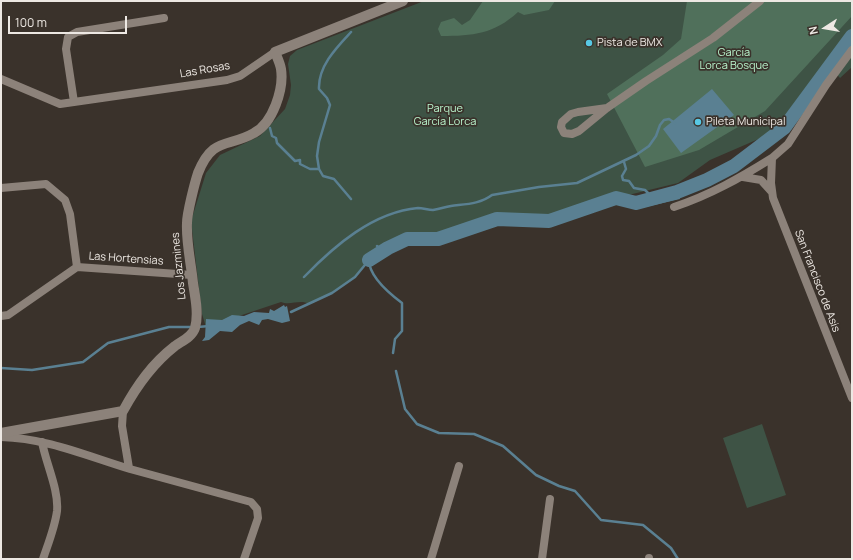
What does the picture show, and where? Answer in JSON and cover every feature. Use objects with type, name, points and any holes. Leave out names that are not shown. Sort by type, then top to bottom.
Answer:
[{"type":"street","name":"Las Rosas","points":[[1,79],[60,104],[227,80],[240,76],[275,52],[403,1]]},
{"type":"street","points":[[607,108],[571,114],[562,122],[561,127],[564,134],[572,134],[579,131],[607,108],[713,38],[760,1]]},
{"type":"street","points":[[74,102],[66,49],[68,37],[77,32],[164,18]]},
{"type":"street","points":[[674,207],[698,199],[742,177],[772,158],[788,144],[826,85],[852,50]]},
{"type":"street","name":"Los Jazmines","points":[[129,468],[122,426],[123,411],[135,388],[151,367],[193,331],[195,327],[196,304],[187,222],[198,172],[212,150],[219,144],[242,139],[256,133],[274,109],[281,87],[280,69],[275,52]]},
{"type":"street","name":"San Francisco de Asis","points":[[772,158],[771,183],[773,194],[817,311],[852,398]]},
{"type":"street","name":"San Francisco de Asis","points":[[742,177],[761,180],[773,194]]},
{"type":"street","points":[[1,188],[46,184],[65,200],[70,214],[78,267]]},
{"type":"street","name":"Las Hortensias","points":[[1,316],[8,315],[78,267],[192,276]]},
{"type":"street","points":[[1,433],[123,411]]},
{"type":"street","points":[[1,437],[24,438],[42,442],[251,502],[257,508],[258,518],[244,559]]},
{"type":"street","points":[[42,442],[45,460],[56,495],[57,511],[43,559]]},
{"type":"street","points":[[431,559],[459,466]]},
{"type":"street","points":[[542,559],[550,499]]},
{"type":"green space","name":"Parque García Lorca","points":[[424,1],[852,1],[852,67],[840,78],[830,67],[835,50],[784,128],[710,160],[678,183],[616,198],[549,221],[497,219],[438,239],[407,239],[388,248],[366,262],[355,277],[332,293],[309,304],[302,302],[281,302],[206,327],[202,314],[191,221],[206,173],[220,155],[260,136],[285,109],[290,95],[291,85],[288,64],[290,56],[297,50]]},
{"type":"green space","points":[[483,1],[555,1],[549,10],[524,15],[518,12],[492,29],[473,34],[441,36],[438,29],[441,22],[454,18],[462,25],[470,20]]},
{"type":"green space","name":"García Lorca Bosque","points":[[687,1],[852,1],[852,16],[765,111],[699,150],[645,167],[607,94],[663,55],[681,39]]},
{"type":"green space","points":[[762,424],[786,495],[747,508],[723,438]]},
{"type":"water","name":"Pileta Municipal","points":[[712,89],[734,115],[681,153],[663,129]]},
{"type":"water","points":[[676,187],[680,199],[637,209],[636,198]]},
{"type":"water","points":[[284,305],[285,307],[287,306],[290,321],[282,323],[268,319],[262,320],[259,325],[249,321],[240,325],[232,332],[220,331],[209,340],[202,341],[205,337],[206,319],[222,320],[232,315],[244,316],[254,312],[269,313],[270,309],[274,311]]},
{"type":"waterway","points":[[319,169],[317,156],[319,142],[330,105],[327,98],[319,89],[322,72],[329,58],[351,32]]},
{"type":"waterway","points":[[369,260],[388,248],[407,239],[438,239],[497,219],[549,221],[616,198],[636,203],[677,192],[707,180],[734,166],[784,128],[852,36]]},
{"type":"waterway","points":[[304,277],[328,254],[355,232],[385,216],[418,208],[433,210],[473,203],[492,195],[539,187],[577,183],[636,155],[649,146],[664,120],[669,119],[675,123]]},
{"type":"waterway","points":[[270,128],[272,136],[276,138],[277,143],[295,161],[300,160],[300,164],[310,169],[319,169],[323,176],[334,179],[351,199]]},
{"type":"waterway","points":[[624,162],[626,169],[622,176],[623,180],[629,181],[634,188],[645,190],[651,196]]},
{"type":"waterway","points":[[377,246],[381,249],[388,248]]},
{"type":"waterway","points":[[369,260],[372,273],[376,279],[386,290],[402,303],[402,331],[395,339],[393,353]]},
{"type":"waterway","points":[[291,312],[332,293],[355,277],[369,260]]},
{"type":"waterway","points":[[198,327],[209,326]]},
{"type":"waterway","points":[[1,368],[32,370],[83,362],[108,343],[169,327],[193,327]]},
{"type":"waterway","points":[[396,371],[405,409],[417,424],[439,433],[474,434],[503,446],[536,475],[559,486],[575,491],[601,520],[643,525],[671,548],[678,559]]},
{"type":"place","name":"Pista de BMX","points":[[589,43]]},
{"type":"place","name":"Pileta Municipal","points":[[698,122]]}]
